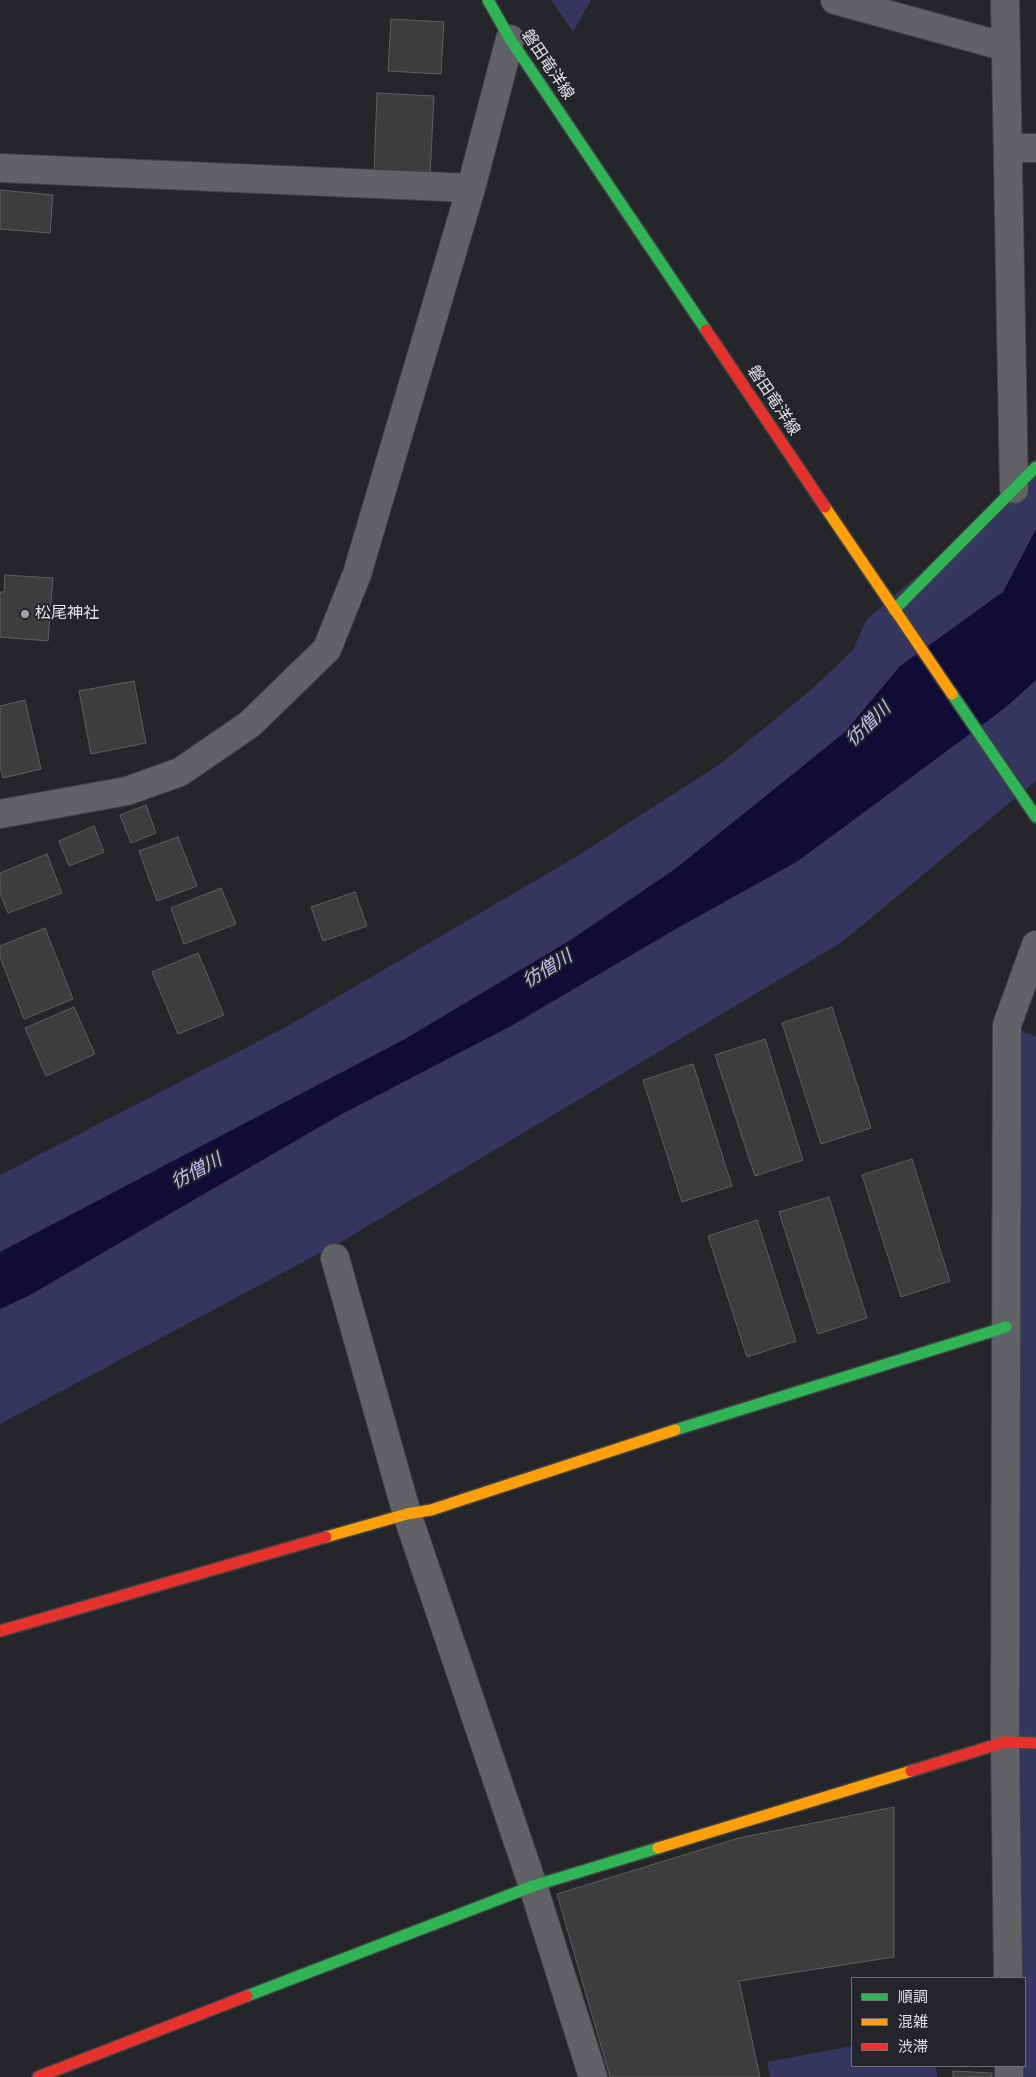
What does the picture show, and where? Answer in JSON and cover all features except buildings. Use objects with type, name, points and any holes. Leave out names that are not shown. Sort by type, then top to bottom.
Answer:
[{"type":"street","name":"磐田竜洋線","points":[[488,0],[510,39],[894,610],[1036,817]]},
{"type":"street","points":[[835,0],[1006,47]]},
{"type":"street","points":[[1005,0],[1014,489]]},
{"type":"street","points":[[0,814],[127,792],[180,772],[250,724],[327,649],[357,574],[471,188],[510,39]]},
{"type":"street","points":[[1008,148],[1036,148]]},
{"type":"street","points":[[0,168],[471,188]]},
{"type":"street","points":[[894,610],[1036,468]]},
{"type":"street","points":[[1008,1977],[1005,1742],[1006,1025],[1036,945]]},
{"type":"street","points":[[335,1258],[408,1514],[533,1886],[593,2077]]},
{"type":"street","points":[[0,1631],[408,1514],[431,1510],[563,1465],[1006,1327]]},
{"type":"street","points":[[38,2077],[533,1886],[1005,1742],[1036,1743]]},
{"type":"shaded area","points":[[551,0],[591,0],[573,32]]},
{"type":"shaded area","points":[[1036,468],[1036,781],[842,942],[346,1239],[0,1424],[0,1175],[286,1027],[574,858],[720,764],[811,690],[853,650],[866,620],[1000,504]]},
{"type":"shaded area","points":[[1007,1025],[1036,1037],[1036,2077],[1018,2077],[1018,2067],[1026,2067],[1026,1977],[1016,1977]]},
{"type":"shaded area","points":[[851,2046],[851,2067],[936,2067],[937,2077],[770,2077],[767,2062]]},
{"type":"water","name":"彷僧川","points":[[1036,529],[1036,680],[1005,708],[798,861],[674,930],[511,1026],[340,1115],[30,1295],[0,1309],[0,1252],[405,1039],[569,941],[675,869],[845,732],[900,666],[1003,592]]},
{"type":"traffic: fast","points":[[488,0],[510,39],[706,330]]},
{"type":"traffic: fast","points":[[894,610],[1036,467]]},
{"type":"traffic: fast","points":[[952,694],[1036,817]]},
{"type":"traffic: fast","points":[[675,1430],[1006,1327]]},
{"type":"traffic: fast","points":[[247,1996],[533,1886],[658,1848]]},
{"type":"traffic: slow","points":[[825,507],[952,694]]},
{"type":"traffic: slow","points":[[326,1537],[407,1514],[431,1510],[675,1430]]},
{"type":"traffic: slow","points":[[658,1848],[911,1771]]},
{"type":"traffic: jam","points":[[706,330],[825,507]]},
{"type":"traffic: jam","points":[[0,1631],[326,1537]]},
{"type":"traffic: jam","points":[[911,1771],[1005,1742],[1036,1743]]},
{"type":"traffic: jam","points":[[38,2077],[247,1996]]},
{"type":"place","name":"松尾神社","points":[[25,614]]}]
